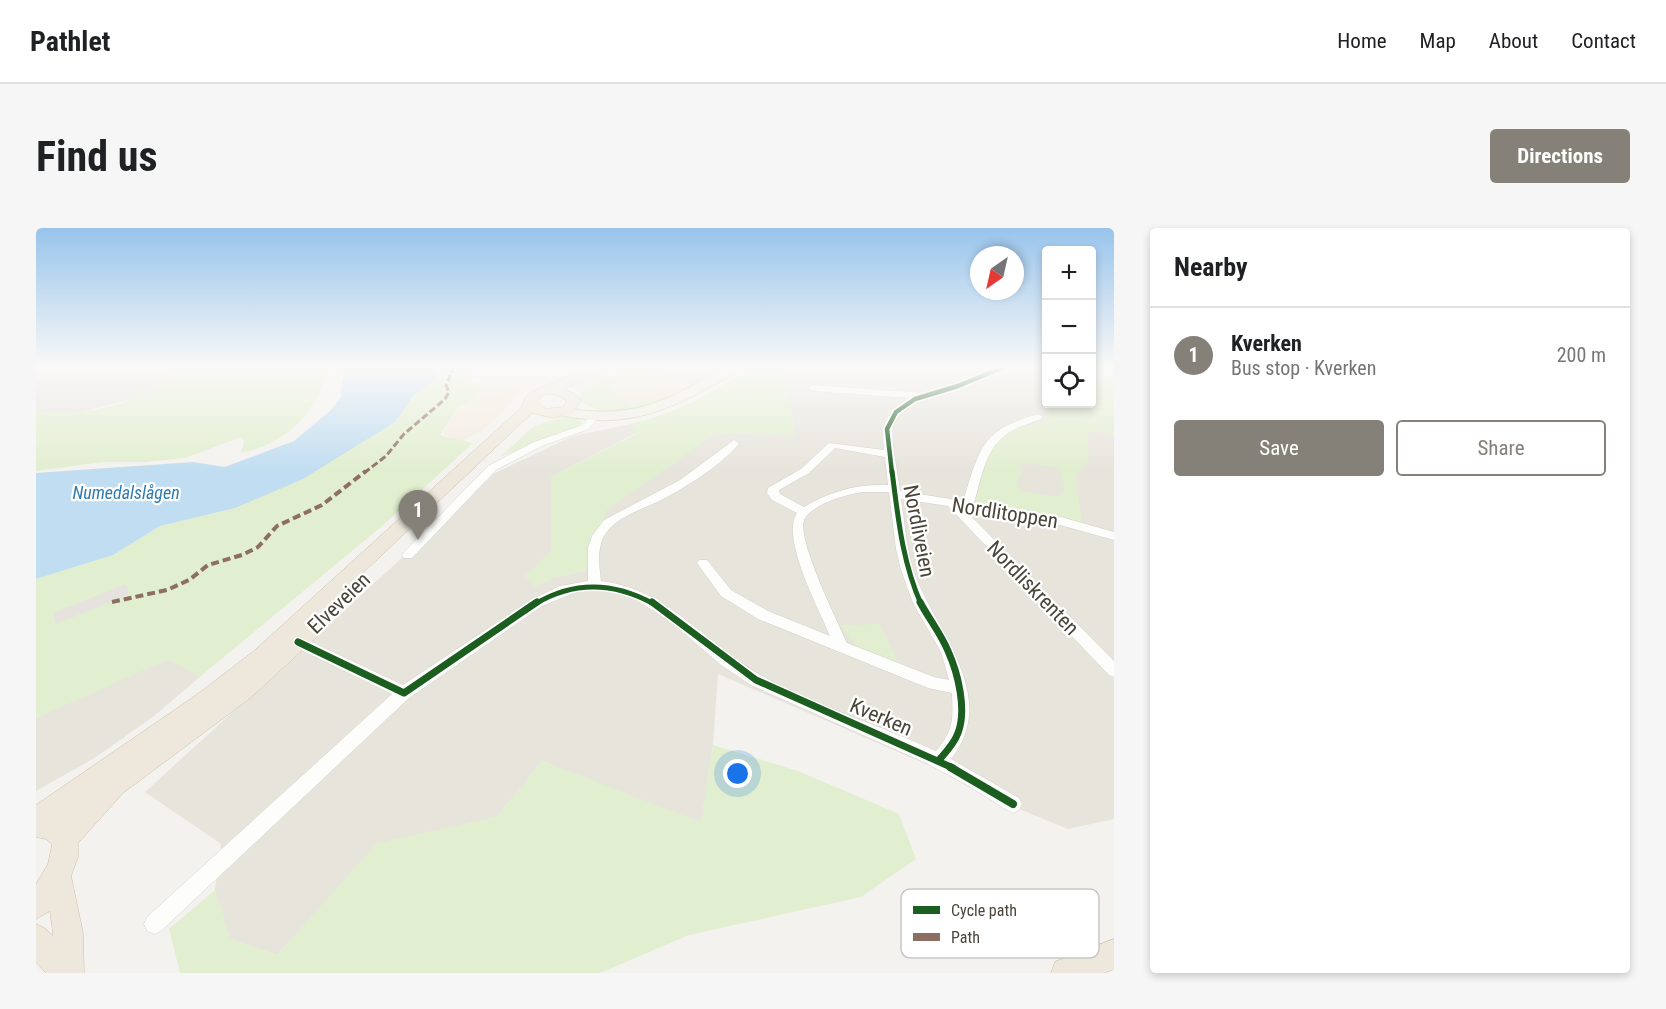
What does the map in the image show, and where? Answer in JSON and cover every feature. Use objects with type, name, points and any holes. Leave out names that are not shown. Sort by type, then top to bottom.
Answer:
[{"type":"highway","name":"Elveveien","points":[[36,822],[203,703],[261,657],[535,402]]},
{"type":"highway","points":[[538,402],[537,411],[566,406],[564,402]]},
{"type":"highway","name":"Elveveien","points":[[64,840],[83,816],[114,785],[241,692],[298,642],[510,439],[532,422],[566,406],[569,402]]},
{"type":"highway","points":[[36,822],[52,827],[64,840],[64,863],[58,877],[36,905]]},
{"type":"highway","points":[[58,877],[68,933],[68,973]]},
{"type":"highway","points":[[36,939],[68,973]]},
{"type":"highway","points":[[1066,973],[1114,954]]},
{"type":"main road","points":[[566,406],[595,415],[632,414],[667,402]]},
{"type":"street","name":"Nordliveien","points":[[915,402],[896,412],[887,429],[902,549],[909,579],[948,651],[959,688],[961,715],[959,731],[953,743],[939,760]]},
{"type":"street","points":[[408,555],[492,468],[538,444],[586,427],[595,415]]},
{"type":"street","points":[[967,507],[984,452],[993,440],[1007,429],[1038,417]]},
{"type":"street","points":[[595,585],[592,559],[598,535],[616,516],[651,501],[724,454],[734,443]]},
{"type":"street","points":[[841,645],[798,539],[797,526],[804,512],[776,497],[773,493],[774,488],[805,471],[828,448],[838,444],[889,454]]},
{"type":"street","name":"Nordlitoppen","points":[[804,512],[830,496],[853,488],[894,492],[967,507],[1061,521],[1114,536]]},
{"type":"street","name":"Nordliskrenten","points":[[952,504],[1114,671]]},
{"type":"street","points":[[703,563],[726,593],[763,615],[933,683],[959,688]]},
{"type":"street","name":"Kverken","points":[[154,924],[404,693],[539,600],[566,589],[595,585],[629,591],[657,604],[745,674],[780,693],[939,760],[981,782],[1013,804]]},
{"type":"street","points":[[298,642],[404,693]]},
{"type":"shaded area","points":[[36,402],[122,402],[76,413],[36,412]]},
{"type":"shaded area","points":[[465,402],[511,402],[482,431],[463,440],[456,440],[443,434],[454,414]]},
{"type":"shaded area","points":[[614,402],[654,402],[636,409]]},
{"type":"shaded area","points":[[789,402],[1042,402],[1042,408],[1058,408],[1055,421],[1114,436],[1114,819],[1068,829],[1014,807],[933,767],[718,674],[713,745],[701,823],[542,761],[497,817],[377,844],[277,955],[230,939],[215,890],[221,844],[145,792],[495,473],[573,436],[631,424],[636,433],[551,477],[551,552],[535,586],[556,577],[585,571],[606,510],[716,433],[795,435]]},
{"type":"shaded area","points":[[126,584],[130,594],[56,624],[53,613]]},
{"type":"shaded area","points":[[167,659],[201,676],[154,716],[96,757],[36,791],[36,718]]},
{"type":"green space","points":[[123,402],[314,402],[293,428],[272,442],[249,451],[241,452],[244,442],[241,437],[185,458],[146,462],[103,462],[36,471],[36,412],[74,412],[112,406]]},
{"type":"green space","points":[[409,402],[468,402],[458,407],[440,435],[473,443],[382,526],[201,676],[167,660],[36,718],[36,579],[113,555],[160,526],[235,508],[395,422]]},
{"type":"green space","points":[[582,402],[626,402],[633,405],[657,402],[625,411],[602,410]]},
{"type":"green space","points":[[693,402],[789,402],[795,435],[716,433],[607,510],[585,571],[556,577],[535,586],[524,576],[551,552],[551,477],[636,434],[631,424],[665,414]]},
{"type":"green space","points":[[1096,402],[1114,402],[1114,436],[1088,430],[1089,460],[1076,474],[1082,523],[971,504],[991,443],[1011,429],[1046,422],[1049,408],[1096,408]],"holes":[[[1019,462],[1056,467],[1061,473],[1064,491],[1058,497],[1021,491],[1017,484],[1021,472]]]},
{"type":"green space","points":[[563,417],[577,417],[582,423],[500,457],[534,426]]},
{"type":"green space","points":[[880,624],[899,664],[857,648],[840,625]]},
{"type":"green space","points":[[713,745],[798,771],[899,814],[916,859],[861,897],[689,935],[600,973],[180,973],[169,929],[215,890],[230,939],[277,955],[377,843],[497,817],[542,761],[701,822]]},
{"type":"water","name":"Numedalslågen","points":[[337,402],[409,402],[395,422],[303,479],[235,508],[160,526],[113,555],[36,579],[36,473],[193,462],[225,467],[294,441],[331,410]]},
{"type":"marked path","points":[[112,602],[167,590],[189,580],[208,565],[242,555],[258,547],[277,526],[322,505],[386,456],[404,434],[442,402]]},
{"type":"cycle path","points":[[911,402],[896,412],[887,429],[902,549],[907,570],[920,603],[948,651],[959,688],[961,715],[959,731],[953,743],[939,760]]},
{"type":"cycle path","points":[[298,642],[404,693],[550,595],[579,586],[595,585],[617,588],[657,605],[756,680],[932,758],[973,779],[1013,804]]},
{"type":"place","name":"Kverken","points":[[418,540]]}]
